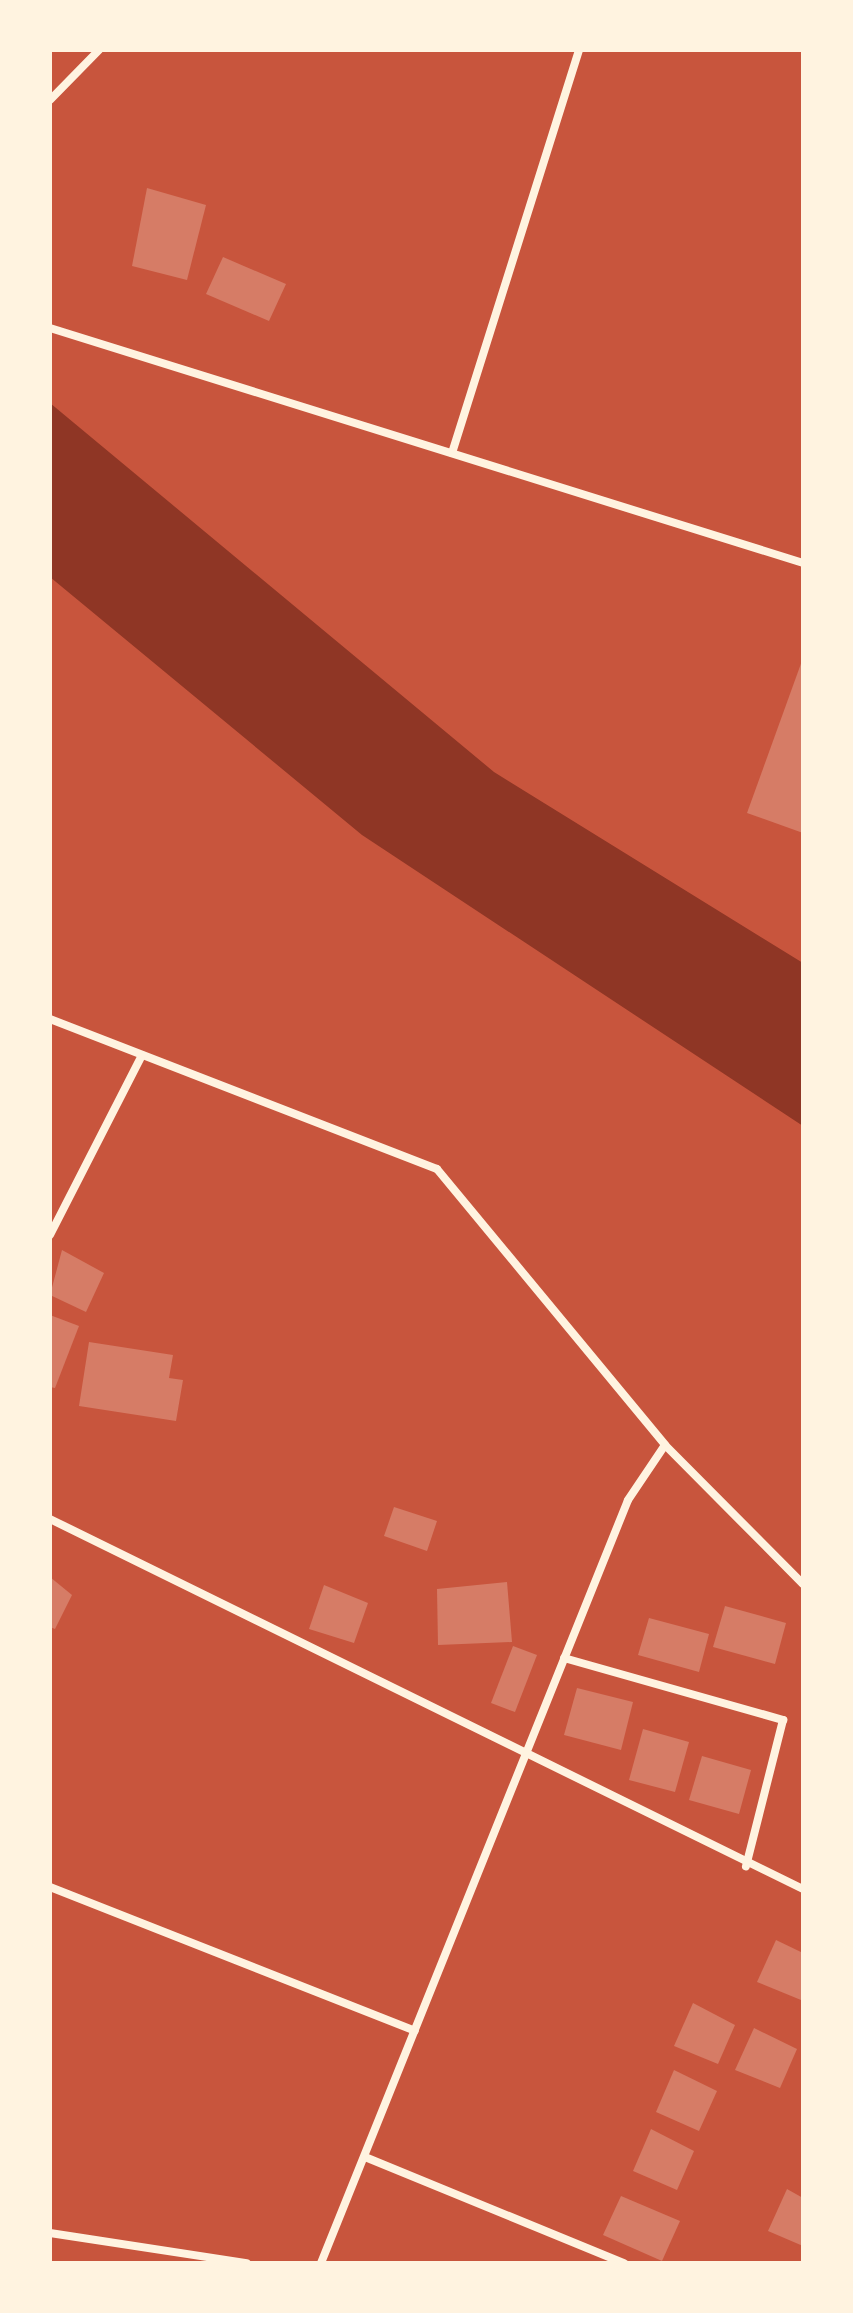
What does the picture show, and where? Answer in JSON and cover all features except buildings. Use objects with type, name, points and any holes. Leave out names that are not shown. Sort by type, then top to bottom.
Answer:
[{"type":"street","points":[[50,100],[99,50]]},
{"type":"street","points":[[452,453],[579,50]]},
{"type":"street","points":[[50,328],[803,563]]},
{"type":"street","points":[[50,1019],[437,1169],[665,1445],[803,1584]]},
{"type":"street","points":[[50,1235],[142,1055]]},
{"type":"street","points":[[321,2263],[628,1500],[665,1445]]},
{"type":"street","points":[[50,1519],[524,1758],[746,1866],[803,1889]]},
{"type":"street","points":[[564,1658],[783,1720],[746,1866]]},
{"type":"street","points":[[50,1887],[415,2031]]},
{"type":"street","points":[[365,2157],[624,2263]]},
{"type":"street","points":[[50,2233],[133,2240],[247,2263]]},
{"type":"shaded area","points":[[50,403],[494,772],[803,963],[803,1126],[362,835],[50,577]]}]
